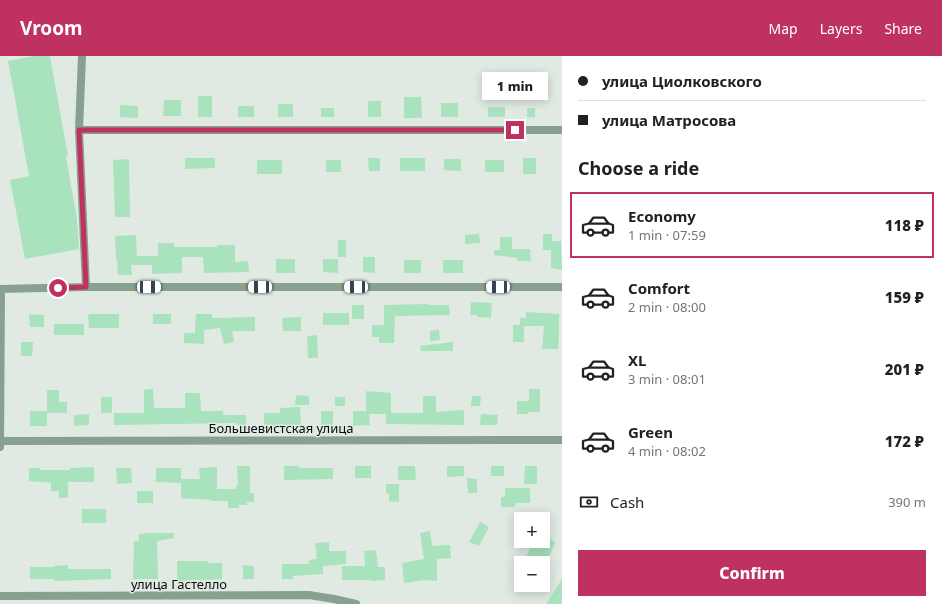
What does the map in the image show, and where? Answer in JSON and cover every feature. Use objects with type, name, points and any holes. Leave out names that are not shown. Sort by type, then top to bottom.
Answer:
[{"type":"street","points":[[82,56],[79,130],[86,287]]},
{"type":"street","points":[[79,130],[562,130]]},
{"type":"street","points":[[0,447],[0,289],[86,287],[562,287]]},
{"type":"street","name":"Большевистская улица","points":[[0,441],[562,440]]},
{"type":"street","name":"улица Гастелло","points":[[0,596],[309,595],[356,604]]},
{"type":"building","points":[[34,56],[50,56],[68,156],[66,157],[77,219],[79,249],[25,259],[10,180],[29,176],[8,61]]},
{"type":"building","points":[[198,96],[212,96],[212,117],[198,117]]},
{"type":"building","points":[[404,97],[421,97],[422,118],[404,118]]},
{"type":"building","points":[[164,100],[181,100],[181,116],[163,116]]},
{"type":"building","points":[[368,101],[381,101],[381,117],[368,117]]},
{"type":"building","points":[[441,103],[458,103],[458,117],[441,117]]},
{"type":"building","points":[[278,104],[293,104],[293,117],[278,117]]},
{"type":"building","points":[[120,105],[138,106],[138,118],[120,117]]},
{"type":"building","points":[[238,106],[254,106],[254,117],[238,117]]},
{"type":"building","points":[[488,107],[505,107],[505,117],[488,117]]},
{"type":"building","points":[[321,108],[334,108],[334,117],[321,117]]},
{"type":"building","points":[[527,108],[535,108],[535,118],[527,117]]},
{"type":"building","points":[[185,158],[215,158],[215,168],[185,169]]},
{"type":"building","points":[[368,158],[380,158],[380,171],[369,171]]},
{"type":"building","points":[[400,158],[425,158],[425,171],[400,171]]},
{"type":"building","points":[[523,158],[536,158],[536,174],[523,174]]},
{"type":"building","points":[[129,159],[130,217],[115,217],[113,160]]},
{"type":"building","points":[[444,159],[461,159],[461,171],[444,170]]},
{"type":"building","points":[[257,160],[282,160],[282,174],[257,174]]},
{"type":"building","points":[[326,160],[341,160],[341,172],[326,172]]},
{"type":"building","points":[[485,160],[504,160],[504,172],[485,172]]},
{"type":"building","points":[[479,234],[480,243],[465,244],[465,235]]},
{"type":"building","points":[[543,234],[552,234],[552,241],[561,241],[562,270],[551,268],[551,250],[543,250]]},
{"type":"building","points":[[136,235],[137,256],[158,256],[158,243],[174,243],[174,247],[217,247],[217,245],[235,245],[235,262],[248,261],[249,272],[204,273],[203,257],[182,257],[182,273],[152,274],[152,265],[131,265],[132,275],[118,275],[115,236]]},
{"type":"building","points":[[500,237],[512,237],[512,249],[530,249],[531,261],[517,261],[517,258],[494,255],[494,250],[500,250]]},
{"type":"building","points":[[338,240],[346,240],[346,257],[338,257]]},
{"type":"building","points":[[363,257],[375,257],[375,273],[363,272]]},
{"type":"building","points":[[276,259],[295,259],[295,273],[276,273]]},
{"type":"building","points":[[323,259],[338,259],[338,273],[323,272]]},
{"type":"building","points":[[404,260],[421,260],[421,273],[404,273]]},
{"type":"building","points":[[443,260],[463,260],[463,273],[443,273]]},
{"type":"building","points":[[471,302],[492,303],[491,318],[470,315]]},
{"type":"building","points":[[352,305],[364,305],[364,319],[352,319]]},
{"type":"building","points":[[384,305],[449,305],[450,315],[395,316],[394,343],[379,343],[379,337],[372,337],[372,325],[384,325]]},
{"type":"building","points":[[526,312],[559,314],[558,349],[542,349],[544,326],[524,326],[524,342],[513,342],[513,325],[520,325],[520,318],[526,318]]},
{"type":"building","points":[[323,313],[349,313],[349,325],[323,325]]},
{"type":"building","points":[[29,314],[44,315],[44,327],[30,327]]},
{"type":"building","points":[[88,314],[119,314],[119,328],[89,328]]},
{"type":"building","points":[[153,314],[171,314],[171,324],[153,324]]},
{"type":"building","points":[[196,314],[212,314],[212,318],[255,317],[255,331],[232,331],[234,342],[224,344],[220,328],[204,330],[204,344],[184,343],[184,333],[195,333]]},
{"type":"building","points":[[301,317],[301,331],[283,331],[282,318]]},
{"type":"building","points":[[54,324],[84,324],[84,335],[54,335]]},
{"type":"building","points":[[439,330],[440,340],[430,341],[430,331]]},
{"type":"building","points":[[317,335],[318,358],[308,358],[307,336]]},
{"type":"building","points":[[21,342],[33,342],[32,356],[21,356]]},
{"type":"building","points":[[453,342],[453,351],[421,351],[420,346]]},
{"type":"building","points":[[153,389],[154,408],[185,408],[185,393],[200,393],[201,411],[223,411],[223,415],[246,415],[246,425],[237,425],[237,423],[114,425],[114,413],[144,413],[144,390]]},
{"type":"building","points":[[529,389],[540,389],[540,412],[517,414],[517,401],[529,401]]},
{"type":"building","points":[[47,390],[59,390],[59,402],[67,402],[67,413],[47,413]]},
{"type":"building","points":[[366,391],[391,393],[391,413],[423,413],[423,396],[436,396],[436,412],[464,410],[464,425],[386,424],[386,414],[369,414],[370,425],[353,426],[353,411],[366,411]]},
{"type":"building","points":[[296,395],[309,396],[309,405],[295,405]]},
{"type":"building","points":[[472,396],[481,396],[480,406],[471,406]]},
{"type":"building","points":[[101,397],[112,397],[112,413],[101,413]]},
{"type":"building","points":[[335,397],[345,397],[345,406],[335,406]]},
{"type":"building","points":[[300,407],[301,426],[264,426],[264,413],[280,413],[280,408]]},
{"type":"building","points":[[30,411],[47,411],[47,426],[30,426]]},
{"type":"building","points":[[321,411],[333,411],[333,425],[321,425]]},
{"type":"building","points":[[89,414],[89,425],[74,426],[74,415]]},
{"type":"building","points":[[481,414],[498,415],[497,425],[480,425]]},
{"type":"building","points":[[237,466],[250,466],[250,493],[254,493],[254,502],[247,502],[247,505],[239,505],[239,508],[228,508],[228,501],[181,498],[181,479],[200,479],[199,468],[217,467],[217,489],[236,489],[236,485],[238,485]]},
{"type":"building","points":[[284,466],[299,466],[299,468],[333,468],[333,479],[284,480]]},
{"type":"building","points":[[355,466],[371,466],[371,478],[355,478]]},
{"type":"building","points":[[398,466],[415,466],[416,480],[398,480]]},
{"type":"building","points":[[447,466],[464,466],[464,476],[447,477]]},
{"type":"building","points":[[491,466],[504,466],[504,476],[491,476]]},
{"type":"building","points":[[525,466],[537,466],[537,484],[524,484]]},
{"type":"building","points":[[94,467],[94,482],[68,482],[68,498],[59,498],[59,491],[51,491],[51,483],[29,481],[29,468],[40,468],[40,470],[70,470],[70,468]]},
{"type":"building","points":[[116,468],[131,468],[132,483],[117,484]]},
{"type":"building","points":[[156,468],[181,468],[181,483],[156,482]]},
{"type":"building","points":[[467,478],[477,479],[477,493],[468,493]]},
{"type":"building","points":[[386,484],[399,484],[399,502],[389,501],[389,493],[386,494]]},
{"type":"building","points":[[505,488],[530,488],[530,503],[515,503],[515,507],[501,507],[501,497],[505,497]]},
{"type":"building","points":[[137,491],[153,491],[153,503],[137,503]]},
{"type":"building","points":[[82,509],[106,509],[106,523],[82,523]]},
{"type":"building","points":[[480,522],[489,527],[479,546],[469,542]]},
{"type":"building","points":[[430,531],[432,546],[450,545],[451,558],[437,559],[437,581],[424,580],[404,583],[402,563],[424,559],[420,533]]},
{"type":"building","points":[[174,533],[174,538],[157,541],[158,579],[133,579],[134,541],[139,541],[139,534]]},
{"type":"building","points":[[550,540],[555,542],[550,556],[527,556],[530,548],[550,548]]},
{"type":"building","points":[[329,542],[329,551],[346,551],[346,564],[323,566],[323,574],[293,576],[293,579],[282,579],[282,564],[309,564],[309,560],[317,559],[315,543]]},
{"type":"building","points":[[376,550],[378,567],[385,567],[385,580],[342,580],[342,566],[365,566],[364,551]]},
{"type":"building","points":[[177,561],[208,561],[208,563],[222,563],[222,579],[177,581]]},
{"type":"building","points":[[68,565],[68,569],[111,569],[111,579],[55,581],[54,579],[30,579],[30,567],[54,567]]},
{"type":"building","points":[[243,565],[254,566],[254,579],[243,579]]},
{"type":"building","points":[[562,579],[562,604],[546,604]]},
{"type":"route","points":[[58,288],[86,287],[79,130],[515,130]]}]
